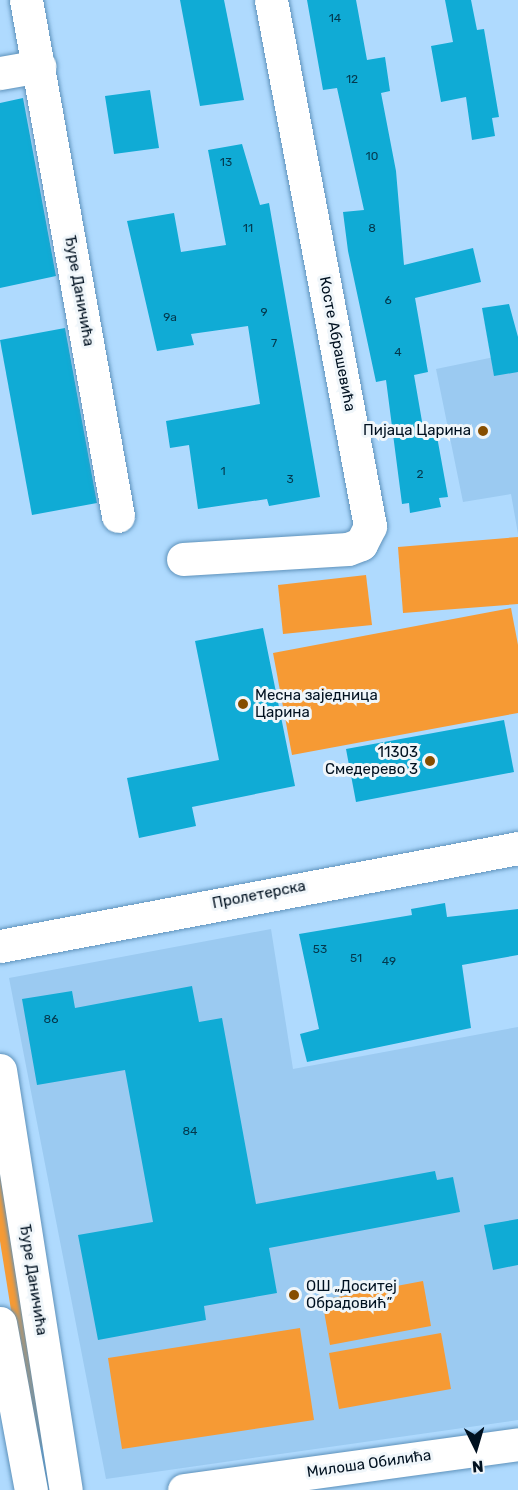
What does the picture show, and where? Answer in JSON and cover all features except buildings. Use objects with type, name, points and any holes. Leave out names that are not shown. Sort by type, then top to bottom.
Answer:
[{"type":"street","name":"Ђуре Даничића","points":[[26,0],[118,516]]},
{"type":"street","name":"Косте Абрашевића","points":[[183,559],[348,549],[361,544],[370,526],[271,0]]},
{"type":"street","points":[[0,73],[39,66]]},
{"type":"street","name":"Пролетерска","points":[[0,946],[518,848]]},
{"type":"street","name":"Ђуре Даничића","points":[[0,1070],[66,1490]]},
{"type":"street","points":[[0,1323],[31,1490]]},
{"type":"street","name":"Милоша Обилића","points":[[184,1490],[518,1444]]},
{"type":"shaded area","name":"Пијаца Царина","points":[[518,352],[518,534],[511,494],[463,502],[436,369]]},
{"type":"shaded area","points":[[518,537],[518,604],[403,613],[398,547]]},
{"type":"shaded area","points":[[366,575],[372,625],[283,634],[278,585]]},
{"type":"shaded area","points":[[511,608],[518,645],[518,713],[292,755],[273,653]]},
{"type":"shaded area","name":"ОШ „Доситеј Обрадовић”","points":[[271,929],[293,1069],[518,1027],[518,1420],[106,1479],[9,978]]},
{"type":"shaded area","points":[[0,1169],[45,1446],[33,1448],[0,1241]]},
{"type":"shaded area","points":[[423,1281],[431,1326],[330,1345],[322,1300]]},
{"type":"shaded area","points":[[300,1328],[314,1420],[122,1449],[108,1358]]},
{"type":"shaded area","points":[[441,1333],[451,1389],[339,1409],[329,1353]]},
{"type":"place","name":"Пијаца Царина","points":[[483,431]]},
{"type":"place","name":"Месна заједница Царина","points":[[243,704]]},
{"type":"place","name":"11303 Смедерево 3","points":[[430,761]]},
{"type":"place","name":"ОШ „Доситеј Обрадовић”","points":[[294,1295]]}]
